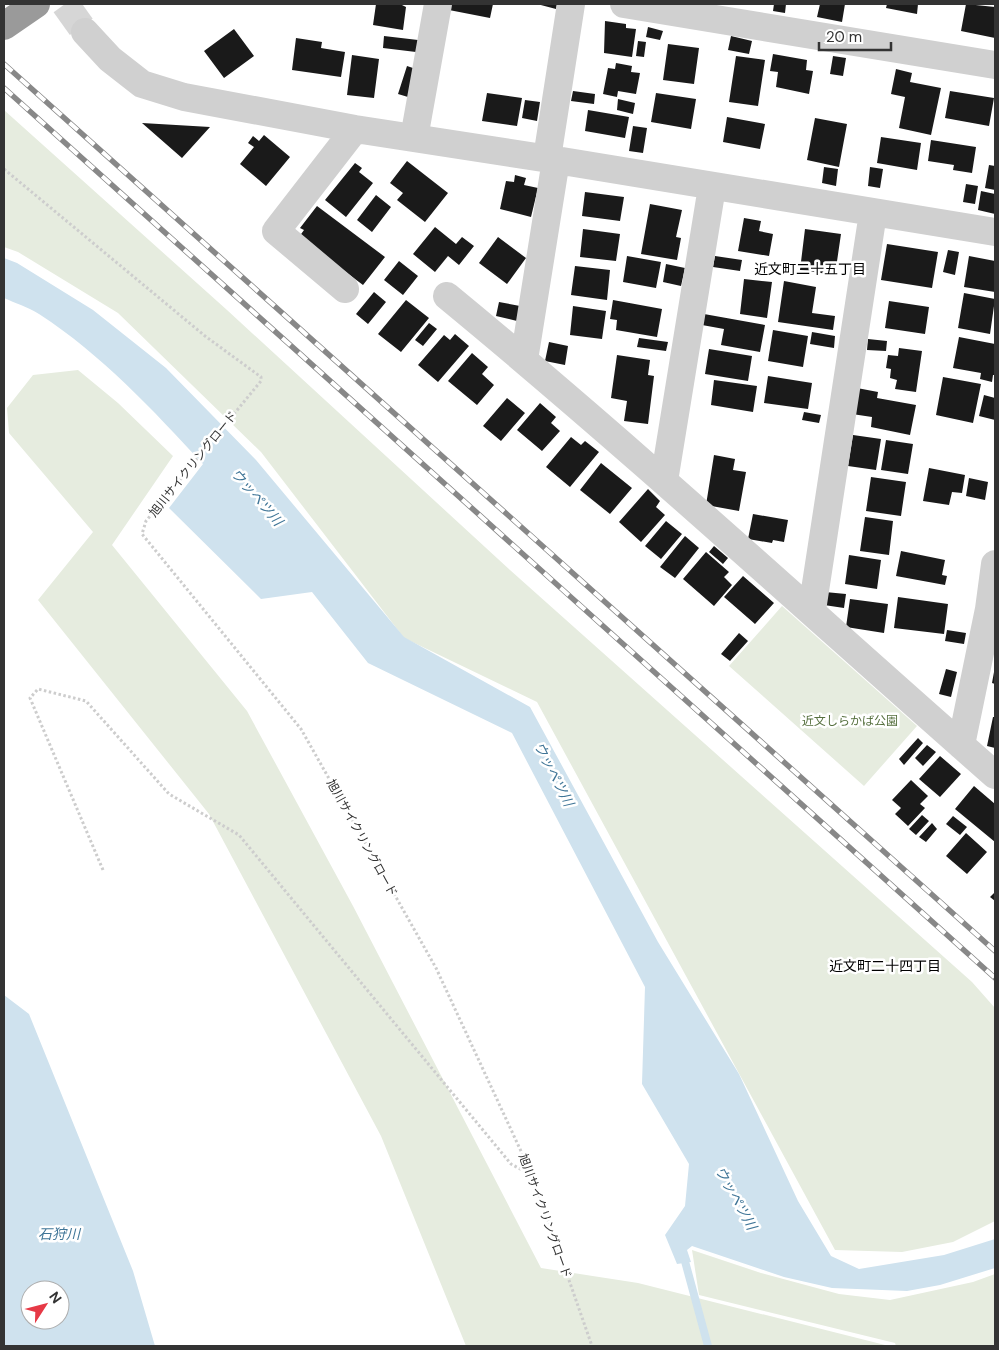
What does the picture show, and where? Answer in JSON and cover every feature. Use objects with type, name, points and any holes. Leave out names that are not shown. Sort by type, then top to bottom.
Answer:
[{"type":"highway","points":[[4,26],[36,4]]},
{"type":"street","points":[[414,138],[438,4]]},
{"type":"street","points":[[524,360],[571,4]]},
{"type":"street","points":[[624,4],[730,12],[995,65]]},
{"type":"street","points":[[85,32],[110,58],[142,84],[184,97],[354,129],[551,159],[712,187],[995,232]]},
{"type":"street","points":[[345,289],[276,231],[354,129]]},
{"type":"street","points":[[664,481],[712,187]]},
{"type":"street","points":[[812,610],[872,212]]},
{"type":"street","points":[[447,296],[524,360],[812,610],[995,775]]},
{"type":"street","points":[[961,745],[992,610],[995,564]]},
{"type":"path","name":"旭川サイクリングロード","points":[[4,169],[205,336],[258,374],[261,381],[146,521],[142,530],[144,537],[301,729],[436,968],[533,1177],[592,1346]]},
{"type":"path","points":[[103,870],[30,698],[38,689],[86,701],[169,794],[239,835],[511,1164],[533,1177]]},
{"type":"green space","points":[[4,110],[227,310],[510,570],[972,982],[995,1008],[995,1221],[953,1242],[902,1252],[835,1250],[537,702],[404,638],[261,452],[118,313],[18,252],[4,247]]},
{"type":"green space","points":[[78,370],[118,403],[173,456],[112,545],[247,711],[353,906],[541,1268],[638,1283],[889,1346],[466,1346],[381,1136],[209,814],[38,600],[93,532],[9,433],[7,408],[33,375]]},
{"type":"green space","name":"近文しらかば公園","points":[[782,606],[917,726],[864,786],[729,666]]},
{"type":"green space","points":[[692,1250],[761,1273],[839,1294],[890,1300],[973,1282],[995,1274],[995,1346],[896,1346],[895,1343],[699,1295]]},
{"type":"water","name":"ウッペツ川","points":[[4,258],[17,263],[93,310],[166,368],[256,460],[404,637],[530,707],[658,942],[739,1074],[798,1201],[831,1256],[859,1269],[944,1255],[995,1239],[995,1268],[940,1285],[907,1291],[832,1288],[784,1277],[692,1246],[687,1250],[691,1262],[677,1264],[665,1235],[685,1206],[689,1164],[642,1084],[645,987],[512,733],[368,663],[312,592],[261,599],[169,508],[203,464],[145,403],[84,347],[39,314],[4,298]]},
{"type":"water","name":"石狩川","points":[[4,995],[29,1014],[133,1271],[155,1346],[4,1346]]},
{"type":"building","points":[[376,4],[400,4],[406,7],[403,30],[373,25]]},
{"type":"building","points":[[450,4],[493,4],[490,18],[449,10]]},
{"type":"building","points":[[537,4],[557,4],[556,9]]},
{"type":"building","points":[[774,4],[786,4],[785,13],[773,11]]},
{"type":"building","points":[[820,4],[845,4],[842,22],[817,17]]},
{"type":"building","points":[[887,4],[918,4],[917,14],[886,8]]},
{"type":"building","points":[[966,4],[995,7],[995,38],[961,31]]},
{"type":"building","points":[[605,21],[626,24],[626,28],[636,29],[632,57],[604,53]]},
{"type":"building","points":[[648,27],[663,31],[660,40],[646,37]]},
{"type":"building","points":[[234,29],[254,56],[224,78],[204,51]]},
{"type":"building","points":[[384,36],[418,40],[416,52],[383,48]]},
{"type":"building","points":[[731,36],[752,41],[749,54],[728,50]]},
{"type":"building","points":[[296,38],[322,42],[321,48],[345,52],[341,77],[292,70]]},
{"type":"building","points":[[638,41],[646,42],[644,57],[636,56]]},
{"type":"building","points":[[668,44],[699,48],[694,84],[663,80]]},
{"type":"building","points":[[773,54],[807,60],[806,70],[813,71],[809,94],[776,87],[778,72],[770,71]]},
{"type":"building","points":[[352,55],[379,59],[374,98],[347,95]]},
{"type":"building","points":[[736,56],[765,60],[758,106],[729,102]]},
{"type":"building","points":[[833,56],[846,58],[843,76],[830,74]]},
{"type":"building","points":[[616,63],[632,66],[631,72],[640,73],[636,94],[618,91],[617,97],[603,94],[608,68],[615,69]]},
{"type":"building","points":[[407,66],[416,69],[408,97],[398,94]]},
{"type":"building","points":[[896,69],[912,73],[910,82],[941,88],[931,135],[899,128],[905,97],[891,94]]},
{"type":"building","points":[[573,91],[595,94],[594,104],[571,101]]},
{"type":"building","points":[[950,91],[994,98],[989,126],[945,118]]},
{"type":"building","points":[[487,93],[522,98],[517,126],[482,121]]},
{"type":"building","points":[[656,93],[696,99],[691,129],[651,122]]},
{"type":"building","points":[[618,99],[635,103],[633,114],[617,110]]},
{"type":"building","points":[[525,100],[540,102],[537,121],[522,118]]},
{"type":"building","points":[[588,110],[629,117],[625,138],[585,131]]},
{"type":"building","points":[[727,117],[765,124],[760,149],[723,142]]},
{"type":"building","points":[[815,118],[847,124],[839,167],[807,160]]},
{"type":"building","points":[[142,123],[210,127],[182,158]]},
{"type":"building","points":[[633,126],[647,128],[643,153],[629,151]]},
{"type":"building","points":[[264,135],[290,157],[266,186],[240,164],[254,147],[248,143],[253,136],[259,141]]},
{"type":"building","points":[[881,137],[921,143],[917,170],[877,163]]},
{"type":"building","points":[[931,140],[976,147],[972,173],[953,170],[954,165],[928,161]]},
{"type":"building","points":[[407,161],[448,193],[425,222],[397,200],[403,193],[390,183]]},
{"type":"building","points":[[355,163],[362,168],[359,172],[373,183],[346,217],[325,200]]},
{"type":"building","points":[[989,165],[995,166],[995,190],[985,188]]},
{"type":"building","points":[[824,167],[838,169],[836,186],[822,183]]},
{"type":"building","points":[[870,167],[883,169],[880,188],[868,186]]},
{"type":"building","points":[[515,175],[526,178],[524,185],[538,188],[531,217],[500,209],[506,181],[514,182]]},
{"type":"building","points":[[966,184],[978,186],[975,204],[963,202]]},
{"type":"building","points":[[981,191],[995,194],[995,214],[978,210]]},
{"type":"building","points":[[585,192],[624,197],[620,221],[582,216]]},
{"type":"building","points":[[376,195],[391,207],[372,232],[357,220]]},
{"type":"building","points":[[650,204],[682,210],[676,237],[681,238],[677,260],[641,254]]},
{"type":"building","points":[[317,206],[385,257],[363,285],[299,237],[304,230],[300,228]]},
{"type":"building","points":[[744,218],[761,221],[759,231],[773,234],[769,256],[738,251]]},
{"type":"building","points":[[435,227],[456,244],[462,237],[474,246],[459,265],[448,256],[435,272],[413,254]]},
{"type":"building","points":[[583,229],[620,234],[616,261],[580,257]]},
{"type":"building","points":[[805,229],[841,234],[835,275],[800,270]]},
{"type":"building","points":[[498,237],[526,258],[507,284],[479,263]]},
{"type":"building","points":[[887,244],[938,252],[932,288],[881,280]]},
{"type":"building","points":[[948,250],[959,252],[955,275],[943,272]]},
{"type":"building","points":[[627,256],[661,262],[656,288],[623,282]]},
{"type":"building","points":[[715,256],[742,260],[740,271],[713,267]]},
{"type":"building","points":[[969,256],[995,261],[995,292],[964,287]]},
{"type":"building","points":[[399,261],[418,276],[403,295],[384,280]]},
{"type":"building","points":[[666,264],[685,268],[681,286],[663,282]]},
{"type":"building","points":[[575,266],[610,270],[607,300],[571,295]]},
{"type":"building","points":[[744,279],[772,282],[767,318],[740,314]]},
{"type":"building","points":[[784,281],[816,287],[812,313],[835,316],[833,330],[778,322]]},
{"type":"building","points":[[374,292],[386,302],[368,324],[356,314]]},
{"type":"building","points":[[964,293],[995,299],[990,334],[958,328]]},
{"type":"building","points":[[406,300],[429,318],[401,352],[378,334]]},
{"type":"building","points":[[613,300],[662,309],[657,337],[616,330],[617,320],[610,319]]},
{"type":"building","points":[[889,301],[929,307],[925,334],[885,328]]},
{"type":"building","points":[[499,302],[520,306],[517,321],[496,316]]},
{"type":"building","points":[[573,306],[606,311],[602,339],[570,335]]},
{"type":"building","points":[[704,314],[765,325],[760,352],[721,345],[724,329],[702,325]]},
{"type":"building","points":[[429,323],[437,329],[423,346],[415,340]]},
{"type":"building","points":[[773,330],[808,336],[803,367],[768,361]]},
{"type":"building","points":[[812,332],[835,336],[834,348],[810,344]]},
{"type":"building","points":[[455,334],[469,346],[438,382],[418,365],[444,335],[450,340]]},
{"type":"building","points":[[959,337],[995,344],[995,375],[993,375],[992,382],[980,379],[981,373],[953,368]]},
{"type":"building","points":[[639,338],[668,342],[666,351],[637,347]]},
{"type":"building","points":[[868,339],[887,341],[886,351],[867,350]]},
{"type":"building","points":[[549,342],[568,346],[565,365],[545,361]]},
{"type":"building","points":[[899,348],[922,351],[916,392],[895,389],[897,380],[890,378],[891,369],[886,368],[888,355],[898,356]]},
{"type":"building","points":[[709,349],[752,356],[748,381],[705,374]]},
{"type":"building","points":[[472,353],[488,367],[482,374],[494,385],[477,405],[448,381]]},
{"type":"building","points":[[617,355],[650,360],[648,375],[654,376],[648,424],[624,421],[627,401],[611,398]]},
{"type":"building","points":[[768,376],[812,383],[808,409],[764,403]]},
{"type":"building","points":[[943,377],[981,384],[973,423],[936,415]]},
{"type":"building","points":[[714,380],[757,386],[753,412],[711,405]]},
{"type":"building","points":[[857,388],[878,392],[877,398],[916,405],[910,435],[871,427],[872,417],[852,414]]},
{"type":"building","points":[[984,395],[995,398],[995,420],[979,416]]},
{"type":"building","points":[[507,398],[525,413],[501,441],[483,426]]},
{"type":"building","points":[[540,403],[556,417],[551,423],[560,431],[542,451],[517,430]]},
{"type":"building","points":[[804,412],[821,415],[819,423],[802,420]]},
{"type":"building","points":[[853,435],[881,439],[876,470],[848,466]]},
{"type":"building","points":[[571,437],[581,445],[585,441],[599,452],[570,487],[546,467]]},
{"type":"building","points":[[886,440],[913,444],[908,474],[881,470]]},
{"type":"building","points":[[714,455],[735,459],[733,470],[746,472],[739,511],[706,505]]},
{"type":"building","points":[[601,463],[632,488],[610,514],[580,490]]},
{"type":"building","points":[[929,468],[965,475],[962,493],[952,492],[949,505],[923,501]]},
{"type":"building","points":[[871,477],[906,482],[901,516],[866,511]]},
{"type":"building","points":[[969,478],[988,482],[985,500],[966,496]]},
{"type":"building","points":[[648,489],[660,501],[656,507],[665,515],[641,542],[619,522]]},
{"type":"building","points":[[753,514],[788,520],[784,542],[773,540],[772,543],[748,539]]},
{"type":"building","points":[[865,517],[893,521],[889,555],[860,551]]},
{"type":"building","points":[[666,521],[682,534],[661,559],[645,546]]},
{"type":"building","points":[[685,536],[699,548],[675,578],[660,567]]},
{"type":"building","points":[[714,546],[728,558],[723,564],[709,552]]},
{"type":"building","points":[[901,551],[945,560],[942,575],[947,576],[945,585],[896,576]]},
{"type":"building","points":[[706,552],[729,572],[724,577],[732,585],[714,606],[683,579]]},
{"type":"building","points":[[849,555],[881,560],[877,589],[845,584]]},
{"type":"building","points":[[743,576],[774,603],[755,624],[724,597]]},
{"type":"building","points":[[825,592],[846,594],[844,608],[824,605]]},
{"type":"building","points":[[898,597],[948,604],[944,634],[894,628]]},
{"type":"building","points":[[850,599],[888,604],[884,633],[846,627]]},
{"type":"building","points":[[947,630],[966,633],[964,644],[945,641]]},
{"type":"building","points":[[739,633],[748,641],[730,661],[721,654]]},
{"type":"building","points":[[946,669],[957,672],[951,697],[939,694]]},
{"type":"building","points":[[995,672],[995,684],[992,683]]},
{"type":"building","points":[[993,717],[995,717],[995,748],[987,746]]},
{"type":"building","points":[[918,738],[923,743],[904,765],[899,759]]},
{"type":"building","points":[[927,745],[936,752],[923,766],[915,758]]},
{"type":"building","points":[[940,756],[961,774],[940,797],[919,779]]},
{"type":"building","points":[[911,780],[928,796],[920,804],[925,808],[908,826],[895,814],[901,808],[892,800]]},
{"type":"building","points":[[974,786],[995,804],[995,842],[955,809]]},
{"type":"building","points":[[922,815],[929,821],[916,835],[909,829]]},
{"type":"building","points":[[953,816],[967,827],[960,835],[946,824]]},
{"type":"building","points":[[932,823],[937,829],[926,842],[919,837]]},
{"type":"building","points":[[966,833],[987,852],[967,874],[946,856]]},
{"type":"building","points":[[995,892],[995,901],[990,897]]},
{"type":"waterway","points":[[683,1254],[708,1346]]},
{"type":"tunnel","points":[[65,4],[85,32]]},
{"type":"railway","points":[[4,64],[995,951]]},
{"type":"railway","points":[[4,88],[995,978]]},
{"type":"district","name":"近文町二十五丁目","points":[[810,269]]},
{"type":"district","name":"近文町二十四丁目","points":[[885,966]]}]
